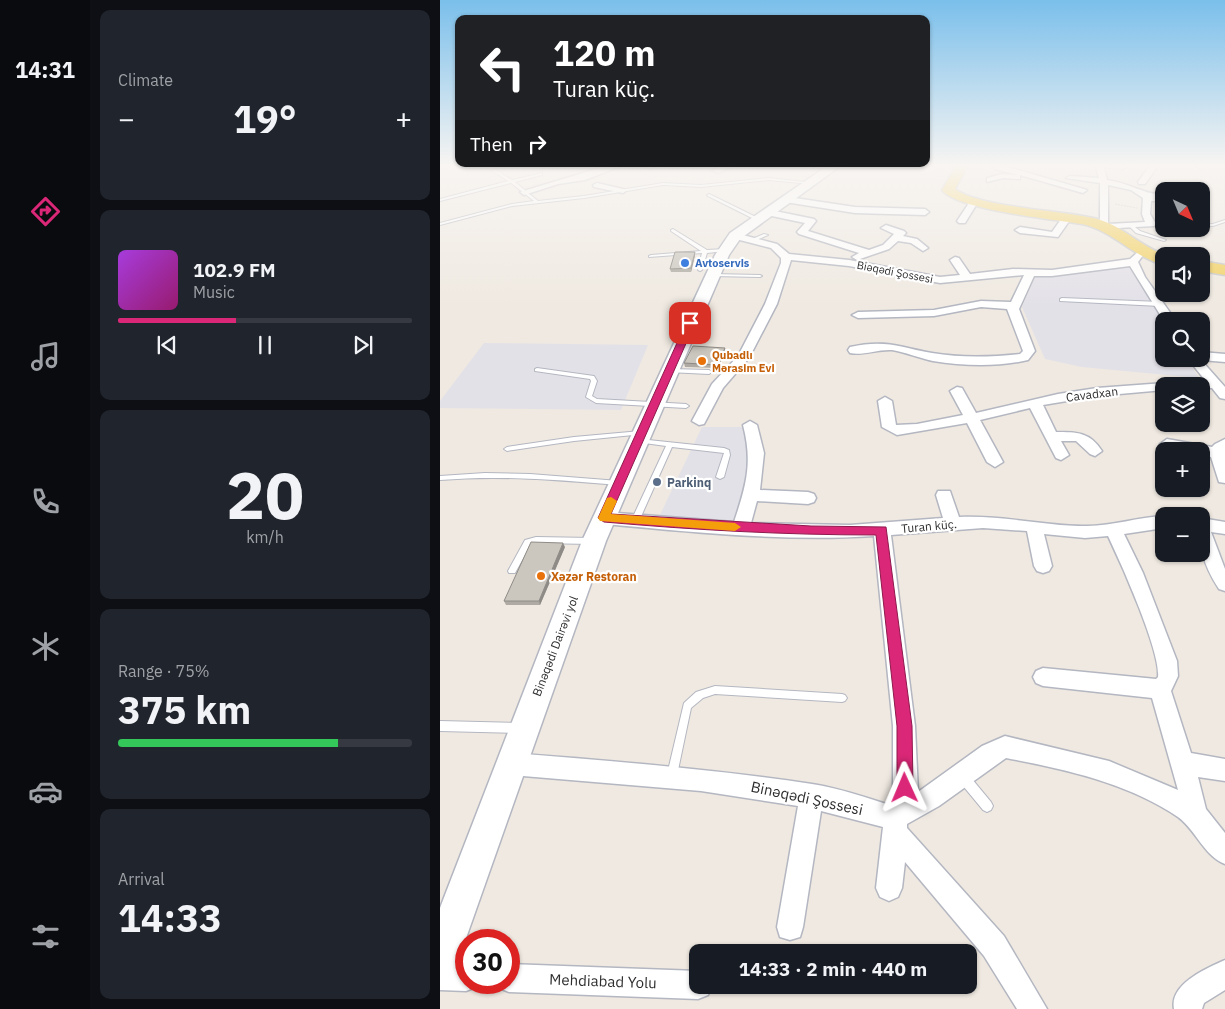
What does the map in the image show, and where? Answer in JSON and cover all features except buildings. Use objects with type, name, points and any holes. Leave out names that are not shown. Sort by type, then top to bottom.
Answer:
[{"type":"main road","name":"Binəqədi Dairəvi yol","points":[[440,958],[594,541],[668,371],[706,272],[774,211]]},
{"type":"main road","points":[[1029,211],[1067,217],[1103,227],[1138,257],[1155,259]]},
{"type":"main road","points":[[1210,268],[1225,270]]},
{"type":"street","points":[[750,231],[850,211]]},
{"type":"street","points":[[894,211],[926,212]]},
{"type":"street","points":[[962,221],[968,211]]},
{"type":"street","points":[[1023,241],[1020,230],[1028,211]]},
{"type":"street","points":[[1102,211],[1103,227],[1151,224],[1146,211]]},
{"type":"street","points":[[1020,230],[1055,235],[1058,234],[1067,217]]},
{"type":"street","name":"Biəqədi Şossesi","points":[[750,231],[811,220],[802,232],[866,252]]},
{"type":"street","points":[[886,228],[900,231],[897,238],[914,241],[923,248]]},
{"type":"street","points":[[699,421],[717,387],[743,358],[771,304],[786,257],[774,246],[750,231]]},
{"type":"street","name":"Biəqədi Şossesi","points":[[849,263],[866,252],[886,247],[897,238]]},
{"type":"street","name":"Biəqədi Şossesi","points":[[786,257],[849,263],[866,272],[932,280],[1004,273],[1030,274],[1138,257]]},
{"type":"street","points":[[1138,257],[1140,277],[1165,312]]},
{"type":"street","points":[[955,260],[966,276]]},
{"type":"street","points":[[1003,261],[1004,273]]},
{"type":"street","points":[[854,350],[877,346],[896,347],[934,357],[992,361],[1024,357],[1029,351],[1013,306],[1030,274]]},
{"type":"street","points":[[858,315],[934,313],[967,302],[1013,306]]},
{"type":"street","points":[[1210,357],[1225,358]]},
{"type":"street","points":[[1201,367],[1225,395]]},
{"type":"street","name":"Cavadxan","points":[[885,401],[889,427],[897,431],[971,419],[1068,396],[1161,385],[1215,384]]},
{"type":"street","points":[[957,391],[994,462]]},
{"type":"street","points":[[1035,404],[1061,455]]},
{"type":"street","points":[[741,528],[751,495],[758,459],[750,425]]},
{"type":"street","points":[[1051,436],[1088,439],[1095,451]]},
{"type":"street","points":[[1221,449],[1225,478]]},
{"type":"street","points":[[751,495],[808,498]]},
{"type":"street","points":[[944,495],[954,523]]},
{"type":"street","name":"Turan küç.","points":[[604,518],[829,532],[882,530],[954,523],[1001,523],[1086,532],[1114,530],[1138,524],[1155,523]]},
{"type":"street","points":[[1034,526],[1043,566]]},
{"type":"street","points":[[1210,526],[1225,528]]},
{"type":"street","points":[[882,530],[904,726],[905,788],[889,888]]},
{"type":"street","points":[[1043,677],[1160,689],[1168,682],[1167,661],[1134,573],[1114,530]]},
{"type":"street","points":[[1210,552],[1216,570],[1225,584]]},
{"type":"street","points":[[1160,689],[1183,763],[1196,816]]},
{"type":"street","points":[[900,820],[990,754],[1005,748],[1016,748],[1086,767],[1151,788],[1172,799],[1196,816],[1225,852]]},
{"type":"street","points":[[1183,763],[1225,770]]},
{"type":"street","name":"Binəqədi Şossesi","points":[[511,764],[671,777],[763,788],[812,796],[900,820]]},
{"type":"street","points":[[790,926],[812,796]]},
{"type":"street","points":[[900,820],[944,885],[994,946],[1033,1009]]},
{"type":"street","points":[[1188,1009],[1187,1004],[1194,994],[1225,974]]},
{"type":"street","points":[[440,976],[455,976]]},
{"type":"street","name":"Mehdiabad Yolu","points":[[520,978],[689,985]]},
{"type":"lane","points":[[440,224],[486,211]]},
{"type":"lane","points":[[727,211],[750,231]]},
{"type":"lane","points":[[1210,225],[1225,221]]},
{"type":"lane","points":[[1129,224],[1138,232],[1164,240]]},
{"type":"lane","points":[[674,230],[750,231]]},
{"type":"lane","points":[[651,256],[750,231]]},
{"type":"lane","points":[[706,272],[760,276]]},
{"type":"lane","points":[[1062,300],[1160,304]]},
{"type":"lane","points":[[537,370],[592,377],[594,381],[589,397],[596,401],[686,406]]},
{"type":"lane","points":[[668,371],[709,372]]},
{"type":"lane","points":[[507,449],[574,439],[639,437],[670,444],[727,452],[720,477]]},
{"type":"lane","points":[[636,521],[670,444]]},
{"type":"lane","points":[[440,478],[462,475],[528,475],[619,483]]},
{"type":"lane","points":[[512,571],[528,542],[536,540],[594,541]]},
{"type":"lane","points":[[671,777],[687,706],[704,692],[715,690],[842,698]]},
{"type":"lane","points":[[440,726],[524,728]]},
{"type":"lane","points":[[962,776],[987,806]]},
{"type":"shaded area","points":[[1128,265],[1158,312],[1155,312],[1155,367],[1192,367],[1198,377],[1082,367],[1045,359],[1022,307],[1035,277]]},
{"type":"shaded area","points":[[484,343],[648,345],[621,410],[440,408],[440,401]]},
{"type":"shaded area","points":[[702,427],[745,427],[753,460],[735,522],[659,517]]},
{"type":"slow traffic","points":[[611,501],[604,518],[735,527]]},
{"type":"place","name":"Avtoservis","points":[[685,263]]},
{"type":"place","name":"Qubadlı Mərasim Evi","points":[[702,361]]},
{"type":"place","name":"Parkinq","points":[[657,482]]},
{"type":"place","name":"Xəzər Restoran","points":[[541,576]]},
{"type":"route","points":[[690,323],[604,518],[811,531],[882,530],[904,726],[905,788]]}]
